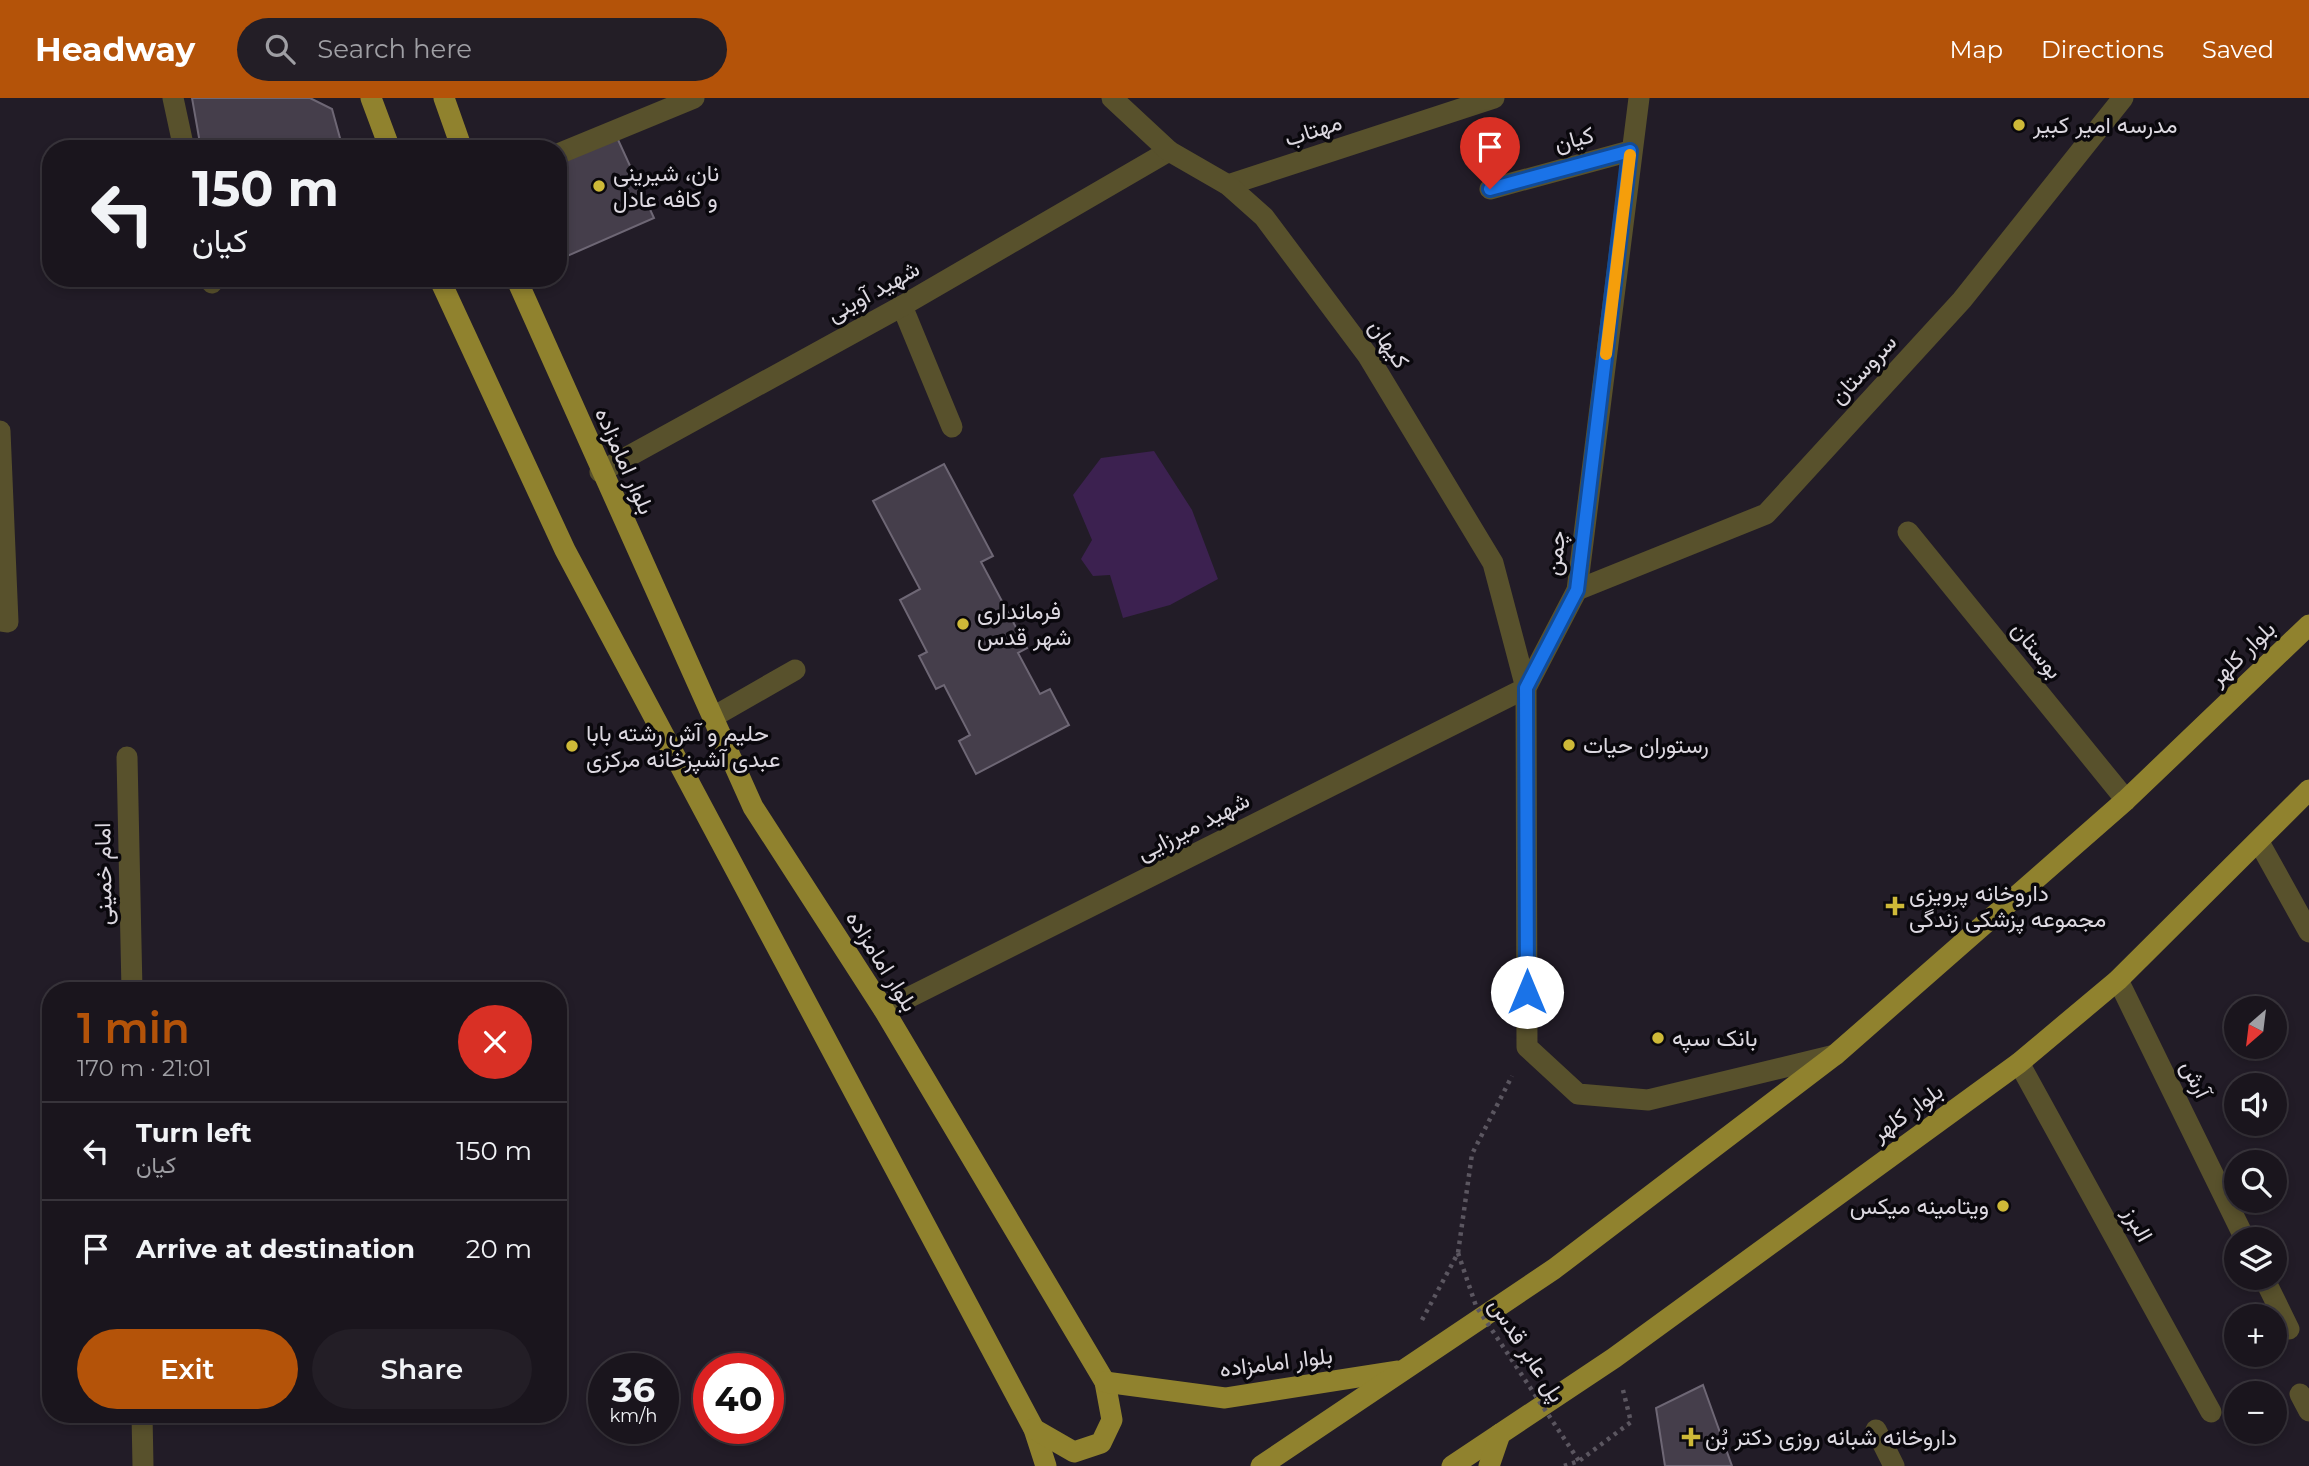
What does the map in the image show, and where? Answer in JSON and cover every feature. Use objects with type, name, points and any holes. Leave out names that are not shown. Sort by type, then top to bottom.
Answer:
[{"type":"main road","points":[[371,98],[387,140]]},
{"type":"main road","points":[[444,98],[460,140]]},
{"type":"main road","points":[[443,287],[565,550],[1034,1429],[1045,1466]]},
{"type":"main road","name":"بلوار امامزاده","points":[[520,287],[600,471],[753,807],[884,1010],[1105,1382],[1224,1398],[1405,1370]]},
{"type":"main road","name":"بلوار کلهر","points":[[1261,1466],[1554,1269],[1835,1055],[2126,800],[2309,625]]},
{"type":"main road","name":"بلوار کلهر","points":[[1452,1466],[1614,1358],[2019,1063],[2118,980],[2309,790]]},
{"type":"main road","points":[[1034,1429],[1074,1452],[1101,1443],[1112,1420],[1105,1382]]},
{"type":"main road","points":[[1489,1466],[1500,1434]]},
{"type":"street","points":[[173,98],[182,140]]},
{"type":"street","points":[[567,150],[694,98]]},
{"type":"street","name":"کیهان","points":[[1112,98],[1169,151],[1228,185],[1264,217],[1368,356],[1493,563],[1526,688]]},
{"type":"street","name":"مهتاب","points":[[1228,185],[1494,98]]},
{"type":"street","name":"چمن","points":[[1527,1047],[1526,688],[1577,590],[1630,151],[1639,98]]},
{"type":"street","name":"سروستان","points":[[1577,590],[1766,514],[1962,300],[2123,98]]},
{"type":"street","name":"شهید آوینی","points":[[600,471],[902,306],[1169,151]]},
{"type":"street","name":"کیان","points":[[1490,189],[1630,151]]},
{"type":"street","points":[[902,306],[952,427]]},
{"type":"street","points":[[0,430],[4,622]]},
{"type":"street","name":"بوستان","points":[[1908,532],[2126,800]]},
{"type":"street","points":[[713,717],[795,670]]},
{"type":"street","name":"شهید میرزایی","points":[[884,1010],[1526,688]]},
{"type":"street","name":"امام خمینی","points":[[127,757],[132,982]]},
{"type":"street","points":[[2259,842],[2309,932]]},
{"type":"street","name":"آرش","points":[[2118,980],[2239,1227]]},
{"type":"street","points":[[1527,1047],[1578,1094],[1648,1100],[1835,1055]]},
{"type":"street","name":"البرز","points":[[2019,1063],[2211,1412]]},
{"type":"street","points":[[2270,1290],[2290,1329]]},
{"type":"street","points":[[142,1423],[143,1466]]},
{"type":"street","points":[[1877,1430],[1894,1466]]},
{"type":"path","points":[[1424,1315],[1458,1253],[1472,1154],[1527,1047]]},
{"type":"path","name":"پل عابر قدس","points":[[1458,1253],[1476,1306],[1579,1461]]},
{"type":"path","points":[[1564,1466],[1579,1461],[1631,1422]]},
{"type":"shaded area","points":[[1154,451],[1192,510],[1218,579],[1170,605],[1123,618],[1110,575],[1093,576],[1081,559],[1092,540],[1073,495],[1101,458]]},
{"type":"building","points":[[192,98],[310,98],[332,109],[341,140],[199,140]]},
{"type":"building","name":"نان، شیرینی و کافه عادل","points":[[614,131],[654,218],[567,256],[567,150]]},
{"type":"building","name":"فرمانداری شهر قدس","points":[[944,464],[993,556],[981,562],[1027,648],[1018,653],[1040,694],[1050,689],[1069,725],[976,774],[959,741],[970,735],[944,685],[936,689],[919,656],[927,652],[900,600],[920,589],[873,501]]},
{"type":"building","name":"داروخانه شبانه روزی دکتر بُن","points":[[1703,1385],[1732,1466],[1665,1466],[1656,1408]]},
{"type":"slow traffic","points":[[1606,354],[1630,155]]},
{"type":"place","name":"مدرسه امیر کبیر","points":[[2019,125]]},
{"type":"place","name":"نان، شیرینی و کافه عادل","points":[[599,186]]},
{"type":"place","name":"فرمانداری شهر قدس","points":[[963,624]]},
{"type":"place","name":"رستوران حیات","points":[[1569,745]]},
{"type":"place","name":"حلیم و آش رشته بابا عبدی آشپزخانه مرکزی","points":[[572,746]]},
{"type":"place","name":"داروخانه پرویزی مجموعه پزشکی زندگی","points":[[1895,906]]},
{"type":"place","name":"بانک سپه","points":[[1658,1038]]},
{"type":"place","name":"ویتامینه میکس","points":[[2003,1206]]},
{"type":"place","name":"داروخانه شبانه روزی دکتر بُن","points":[[1691,1437]]},
{"type":"route","points":[[1490,189],[1630,151],[1577,590],[1526,688],[1527,992]]}]
